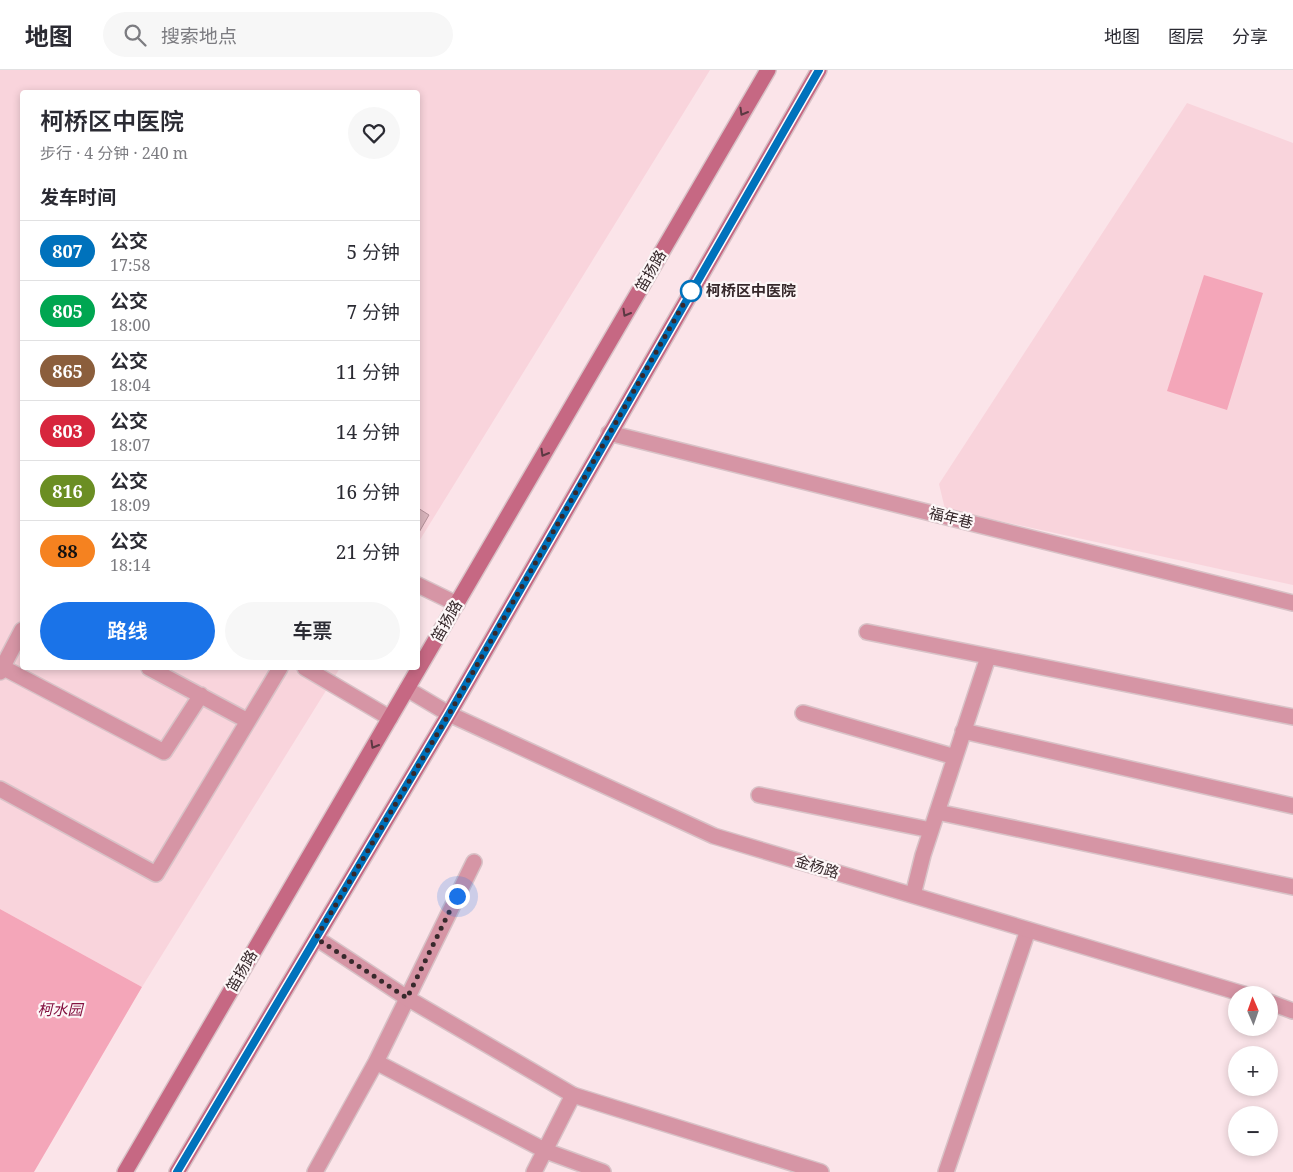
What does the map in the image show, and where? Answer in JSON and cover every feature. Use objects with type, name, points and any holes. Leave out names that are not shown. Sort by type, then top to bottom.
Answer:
[{"type":"street","name":"笛扬路","points":[[420,667],[768,70]]},
{"type":"street","points":[[177,1172],[449,714],[819,70]]},
{"type":"street","name":"福年巷","points":[[609,433],[1293,603]]},
{"type":"street","points":[[420,585],[457,604]]},
{"type":"street","points":[[867,632],[1293,718]]},
{"type":"street","points":[[20,634],[1,670],[164,752],[201,695]]},
{"type":"street","points":[[913,895],[931,830],[988,657]]},
{"type":"street","points":[[153,670],[248,721]]},
{"type":"street","points":[[0,789],[156,874],[279,670]]},
{"type":"street","points":[[308,670],[390,718]]},
{"type":"street","name":"笛扬路","points":[[125,1172],[418,670]]},
{"type":"street","name":"金杨路","points":[[407,689],[449,714],[714,836],[1228,989]]},
{"type":"street","points":[[803,713],[955,757]]},
{"type":"street","points":[[963,731],[1293,806]]},
{"type":"street","points":[[758,795],[931,830]]},
{"type":"street","points":[[937,812],[1293,887]]},
{"type":"street","points":[[315,1172],[376,1062],[474,862]]},
{"type":"street","points":[[946,1172],[1028,930]]},
{"type":"street","points":[[316,938],[407,998],[573,1095],[821,1172]]},
{"type":"street","points":[[1278,1005],[1293,1011]]},
{"type":"street","points":[[376,1062],[546,1151],[603,1172]]},
{"type":"street","points":[[534,1172],[573,1095]]},
{"type":"shaded area","points":[[0,70],[710,70],[420,540],[420,90],[20,90],[20,670],[339,670],[142,987],[0,909]]},
{"type":"shaded area","points":[[1187,103],[1293,143],[1293,585],[945,509],[939,484]]},
{"type":"green space","points":[[1204,275],[1263,293],[1227,410],[1167,391]]},
{"type":"green space","name":"柯水园","points":[[0,909],[142,987],[34,1172],[0,1172]]},
{"type":"building","points":[[420,509],[429,515],[420,531]]},
{"type":"bus line","name":"807","points":[[177,1172],[449,714],[819,70]]},
{"type":"place","name":"柯桥区中医院","points":[[691,291]]},
{"type":"route","points":[[457,896],[407,998],[316,938],[449,714],[691,291]]}]
